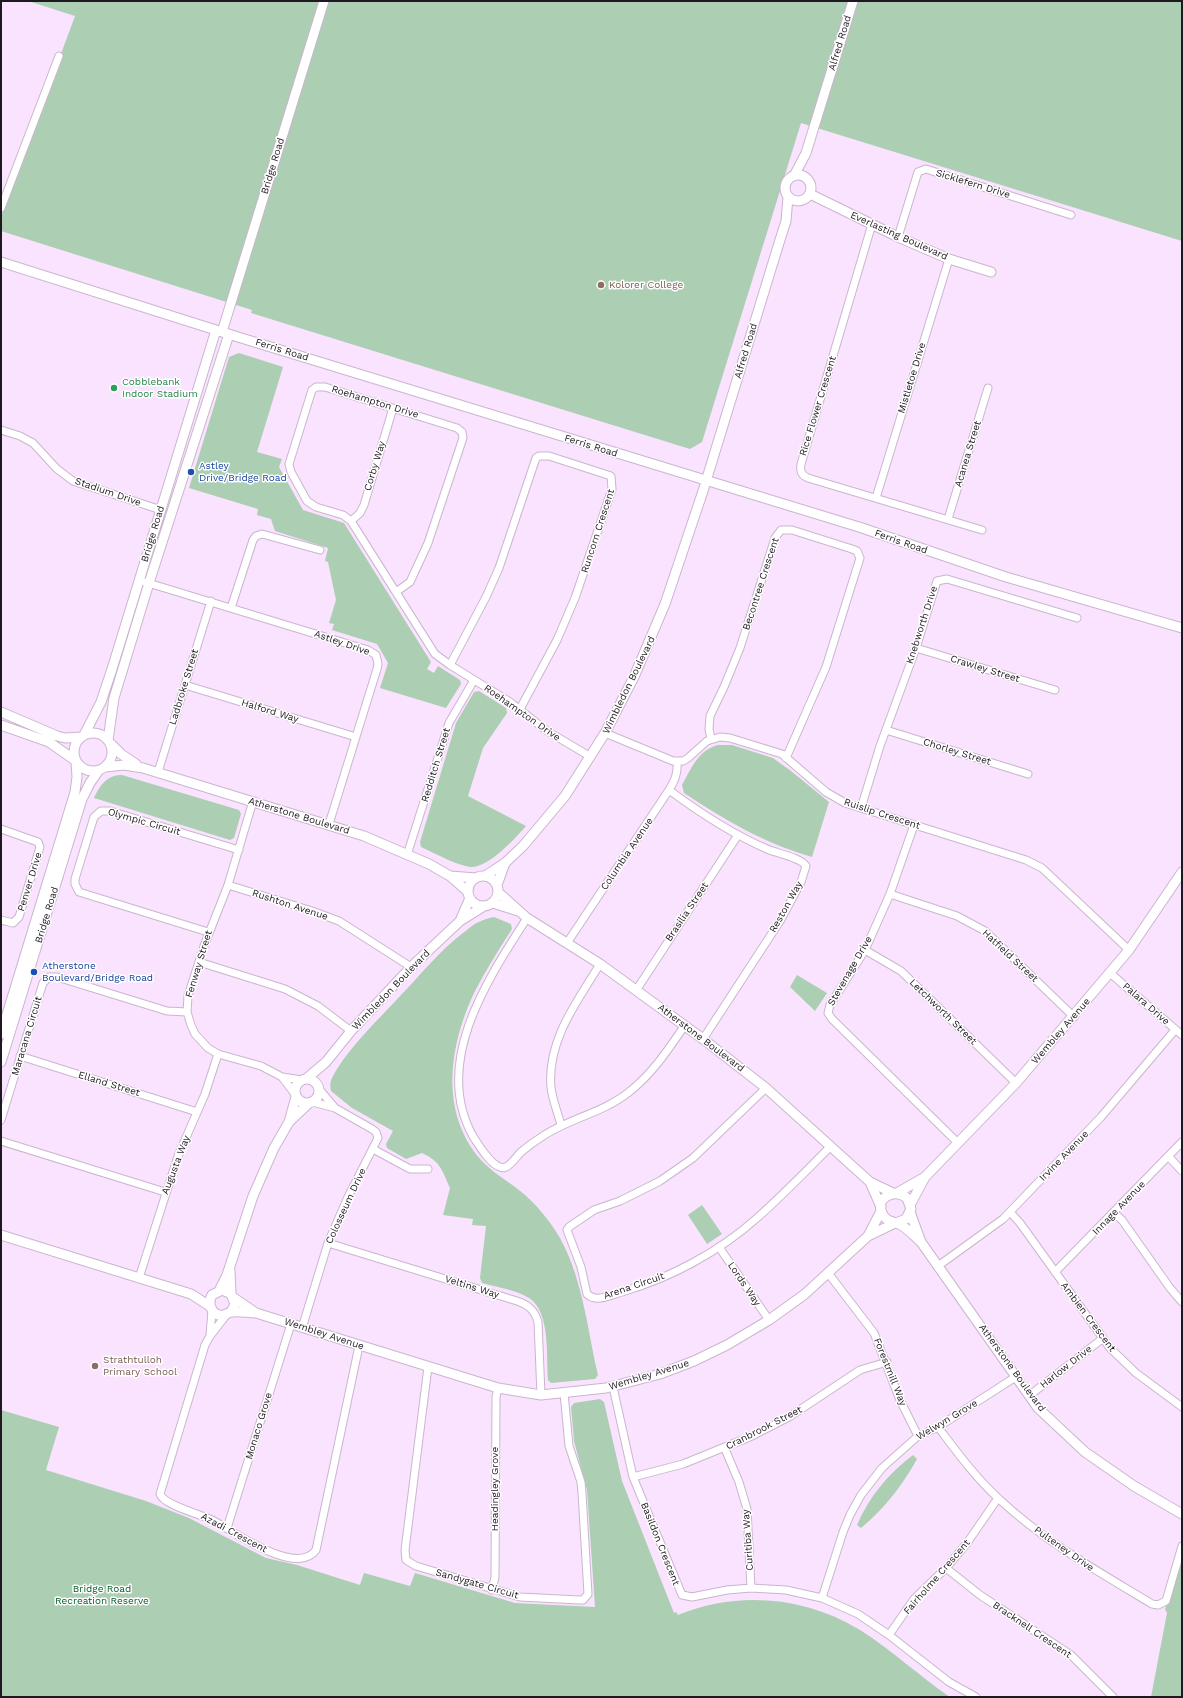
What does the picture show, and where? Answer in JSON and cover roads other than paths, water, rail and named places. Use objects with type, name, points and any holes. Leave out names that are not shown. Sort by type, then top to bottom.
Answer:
[{"type":"street","name":"Bridge Road","points":[[108,741],[114,698],[222,332],[324,1]]},
{"type":"street","name":"Alfred Road","points":[[794,176],[806,153],[854,1]]},
{"type":"street","points":[[1,208],[59,56]]},
{"type":"street","name":"Alfred Road","points":[[806,153],[806,178]]},
{"type":"street","name":"Sicklefern Drive","points":[[898,237],[918,172],[926,169],[1071,215]]},
{"type":"street","points":[[794,176],[802,176],[806,178],[811,185],[810,194],[800,201],[796,201],[788,197],[785,189],[787,181],[794,176]]},
{"type":"street","name":"Everlasting Boulevard","points":[[810,194],[898,237],[949,259],[991,272]]},
{"type":"street","name":"Alfred Road","points":[[706,481],[786,221],[788,197]]},
{"type":"street","name":"Alfred Road","points":[[786,221],[800,201]]},
{"type":"street","name":"Rice Flower Crescent","points":[[872,224],[800,469],[801,473],[805,477],[982,530]]},
{"type":"street","name":"Mistletoe Drive","points":[[876,498],[949,259]]},
{"type":"street","name":"Ferris Road","points":[[1,262],[222,332],[859,527],[1006,577],[1182,628]]},
{"type":"street","name":"Bridge Road","points":[[83,736],[101,702],[161,510],[222,332]]},
{"type":"street","name":"Roehampton Drive","points":[[396,592],[410,582],[428,543],[463,435],[457,428],[325,387],[316,387],[312,390],[291,458],[291,472],[307,501],[316,507],[343,515],[351,521],[435,654],[520,709],[547,731],[591,757]]},
{"type":"street","name":"Acanea Street","points":[[948,519],[988,388]]},
{"type":"street","name":"Corby Way","points":[[351,521],[360,513],[364,504],[393,408]]},
{"type":"street","name":"Stadium Drive","points":[[1,430],[20,436],[33,443],[57,469],[73,481],[161,510]]},
{"type":"street","name":"Runcorn Crescent","points":[[450,665],[486,597],[499,568],[536,458],[539,456],[549,456],[611,476],[612,489],[575,598],[557,640],[520,709]]},
{"type":"street","name":"Wimbledon Boulevard","points":[[480,877],[505,863],[547,819],[591,757],[605,733],[654,634],[706,481]]},
{"type":"street","name":"Becontree Crescent","points":[[712,739],[709,730],[710,716],[740,648],[775,538],[781,530],[792,530],[857,551],[860,558],[826,667],[786,758]]},
{"type":"street","points":[[232,608],[253,540],[256,536],[262,534],[320,550]]},
{"type":"street","name":"Knebworth Drive","points":[[861,808],[886,730],[916,648],[937,581],[943,578],[1077,618]]},
{"type":"street","name":"Astley Drive","points":[[139,580],[211,601],[374,653],[378,659],[378,664],[329,824]]},
{"type":"street","name":"Ladbroke Street","points":[[158,772],[211,601]]},
{"type":"street","name":"Crawley Street","points":[[916,648],[1055,690]]},
{"type":"street","name":"Redditch Street","points":[[408,855],[449,723],[474,680]]},
{"type":"street","name":"Halford Way","points":[[185,685],[356,737]]},
{"type":"street","points":[[1,712],[65,738],[83,736],[89,733],[99,734],[108,741],[112,752],[108,763],[102,769],[89,771],[49,742],[1,725]]},
{"type":"street","name":"Chorley Street","points":[[886,730],[1028,774]]},
{"type":"street","points":[[605,733],[677,762],[688,758],[701,745],[712,739]]},
{"type":"street","points":[[76,761],[74,748],[83,736]]},
{"type":"street","name":"Ruislip Crescent","points":[[712,739],[730,738],[772,750],[786,758],[837,799],[1026,860],[1042,868],[1129,950]]},
{"type":"street","name":"Atherstone Boulevard","points":[[108,741],[122,756],[143,768]]},
{"type":"street","name":"Bridge Road","points":[[1,1034],[75,792],[77,777],[76,761]]},
{"type":"street","name":"Columbia Avenue","points":[[567,943],[676,779],[678,770],[677,762]]},
{"type":"street","name":"Atherstone Boulevard","points":[[102,769],[124,764],[143,768],[364,836],[408,855],[450,876],[469,895]]},
{"type":"street","name":"Bridge Road","points":[[1,1062],[82,799],[90,782],[102,769]]},
{"type":"street","name":"Reston Way","points":[[669,790],[738,835],[768,849],[804,862],[806,870],[780,921],[703,1039]]},
{"type":"street","name":"Fenway Street","points":[[253,801],[228,885],[208,932],[188,996],[187,1012],[191,1025],[200,1041],[218,1054],[261,1066],[282,1077],[304,1079]]},
{"type":"street","name":"Olympic Circuit","points":[[208,932],[79,892],[75,884],[75,879],[94,817],[101,811],[110,811],[239,850]]},
{"type":"street","name":"Stevenage Drive","points":[[914,825],[890,894],[865,950],[830,1005],[828,1013],[832,1019],[958,1143]]},
{"type":"street","name":"Penver Drive","points":[[1,829],[32,839],[38,842],[40,847],[20,917],[13,923],[1,920]]},
{"type":"street","name":"Brasilia Street","points":[[637,989],[738,835]]},
{"type":"street","name":"Wimbledon Boulevard","points":[[497,888],[505,863]]},
{"type":"street","name":"Wembley Avenue","points":[[895,1193],[925,1177],[1016,1083],[1074,1017],[1129,950],[1182,872]]},
{"type":"street","name":"Atherstone Boulevard","points":[[450,876],[480,877]]},
{"type":"street","points":[[480,877],[492,879],[497,888],[488,904],[474,903],[469,895],[471,882],[480,877]]},
{"type":"street","name":"Rushton Avenue","points":[[228,885],[339,921],[411,967]]},
{"type":"street","name":"Atherstone Boulevard","points":[[497,888],[518,911],[527,918],[637,989],[766,1088],[870,1182],[895,1193]]},
{"type":"street","name":"Hatfield Street","points":[[890,894],[957,916],[985,931],[1074,1017]]},
{"type":"street","name":"Wimbledon Boulevard","points":[[460,921],[469,895]]},
{"type":"street","name":"Wimbledon Boulevard","points":[[304,1079],[326,1062],[352,1030],[411,967],[460,921],[488,904]]},
{"type":"street","name":"Atherstone Boulevard","points":[[488,904],[518,911]]},
{"type":"street","points":[[527,918],[494,971],[476,1006],[459,1068],[459,1096],[469,1129],[481,1148],[499,1167],[507,1166],[535,1141],[562,1125],[602,1109],[628,1093],[656,1067],[685,1025]]},
{"type":"street","name":"Letchworth Street","points":[[865,950],[901,971],[1016,1083]]},
{"type":"street","points":[[199,962],[285,989],[318,1006],[352,1030]]},
{"type":"street","points":[[562,1125],[551,1088],[554,1049],[563,1025],[600,964]]},
{"type":"street","name":"Palara Drive","points":[[1110,973],[1182,1035]]},
{"type":"street","name":"Maracana Circuit","points":[[1,1120],[43,983],[49,977],[57,977],[167,1011],[187,1012]]},
{"type":"street","name":"Irvine Avenue","points":[[938,1266],[999,1223],[1101,1117],[1176,1030]]},
{"type":"street","name":"Augusta Way","points":[[139,1278],[165,1192],[218,1054]]},
{"type":"street","name":"Elland Street","points":[[20,1056],[197,1112]]},
{"type":"street","name":"Wimbledon Boulevard","points":[[319,1087],[326,1062]]},
{"type":"street","name":"Fenway Street","points":[[282,1077],[295,1095]]},
{"type":"street","points":[[211,1309],[210,1301],[216,1293],[230,1266],[253,1196],[274,1148],[289,1122],[295,1095],[295,1087],[304,1079],[313,1080],[319,1087],[318,1098],[310,1103],[289,1122]]},
{"type":"street","name":"Colosseum Drive","points":[[319,1087],[335,1108]]},
{"type":"street","name":"Arena Circuit","points":[[766,1088],[693,1158],[671,1174],[642,1191],[594,1210],[567,1230],[581,1267],[587,1294],[595,1298],[631,1289],[660,1278],[694,1262],[719,1247],[757,1219],[831,1146]]},
{"type":"street","points":[[295,1095],[301,1102],[310,1103]]},
{"type":"street","name":"Colosseum Drive","points":[[302,1328],[328,1243],[348,1197],[378,1138],[376,1132],[335,1108],[310,1103]]},
{"type":"street","points":[[1,1141],[165,1192]]},
{"type":"street","name":"Innage Avenue","points":[[1055,1272],[1182,1142]]},
{"type":"street","points":[[373,1149],[410,1169],[428,1169]]},
{"type":"street","points":[[1168,1156],[1182,1171]]},
{"type":"street","name":"Wembley Avenue","points":[[910,1209],[925,1177]]},
{"type":"street","name":"Atherstone Boulevard","points":[[870,1182],[881,1209]]},
{"type":"street","points":[[895,1193],[907,1198],[910,1209],[906,1219],[896,1223],[887,1220],[881,1209],[883,1199],[895,1193]]},
{"type":"street","name":"Wembley Avenue","points":[[868,1236],[881,1209]]},
{"type":"street","name":"Atherstone Boulevard","points":[[910,1209],[921,1242],[1017,1376],[1038,1408],[1085,1452],[1134,1486],[1182,1514]]},
{"type":"street","name":"Ambien Crescent","points":[[1010,1212],[1020,1223],[1102,1339],[1136,1374],[1182,1407]]},
{"type":"street","points":[[1114,1213],[1122,1220],[1166,1284],[1182,1302]]},
{"type":"street","name":"Atherstone Boulevard","points":[[896,1223],[921,1242]]},
{"type":"street","name":"Wembley Avenue","points":[[229,1313],[256,1313],[498,1388],[541,1395],[564,1394],[613,1387],[660,1374],[694,1361],[728,1345],[769,1320],[804,1294],[868,1236],[896,1223]]},
{"type":"street","points":[[1,1235],[191,1294],[216,1293],[225,1290],[232,1296]]},
{"type":"street","name":"Veltins Way","points":[[328,1243],[518,1301],[530,1307],[538,1322],[541,1395]]},
{"type":"street","name":"Lords Way","points":[[719,1247],[769,1320]]},
{"type":"street","points":[[191,1294],[221,1315],[229,1313],[234,1304],[230,1266]]},
{"type":"street","name":"Forestmill Way","points":[[828,1273],[874,1333],[887,1362],[900,1400],[918,1436]]},
{"type":"street","name":"Wembley Avenue","points":[[232,1296],[256,1313]]},
{"type":"street","name":"Azadi Crescent","points":[[211,1309],[210,1336],[160,1494],[167,1502],[227,1528],[257,1546],[283,1556],[306,1557],[314,1553],[320,1536],[359,1346]]},
{"type":"street","name":"Azadi Crescent","points":[[210,1336],[229,1313]]},
{"type":"street","name":"Monaco Grove","points":[[227,1528],[291,1324]]},
{"type":"street","name":"Harlow Drive","points":[[1030,1395],[1102,1339]]},
{"type":"street","name":"Cranbrook Street","points":[[633,1477],[683,1464],[725,1448],[789,1417],[860,1370],[887,1362]]},
{"type":"street","name":"Sandygate Circuit","points":[[428,1367],[405,1558],[407,1562],[416,1566],[492,1590],[520,1597],[583,1600],[588,1594],[581,1482],[569,1446],[564,1394]]},
{"type":"street","name":"Welwyn Grove","points":[[822,1598],[843,1532],[861,1495],[882,1468],[918,1436],[938,1427],[1017,1376]]},
{"type":"street","name":"Basildon Crescent","points":[[613,1387],[633,1477],[682,1595],[692,1598],[727,1590],[751,1588],[786,1590],[822,1598],[858,1614],[889,1635],[949,1682],[976,1697]]},
{"type":"street","name":"Headingley Grove","points":[[492,1590],[495,1577],[496,1397],[498,1388]]},
{"type":"street","name":"Pulteney Drive","points":[[938,1427],[971,1470],[998,1498],[1060,1547],[1097,1572],[1152,1604],[1163,1604],[1166,1601],[1182,1546]]},
{"type":"street","name":"Curitiba Way","points":[[725,1448],[739,1482],[747,1508],[751,1588]]},
{"type":"street","name":"Fairholme Crescent","points":[[889,1635],[914,1599],[946,1568],[967,1543],[998,1498]]},
{"type":"street","name":"Bracknell Crescent","points":[[946,1568],[980,1595],[1071,1655],[1114,1697]]},
{"type":"place","name":"Kolorer College","points":[[601,285]]},
{"type":"place","name":"Cobblebank Indoor Stadium","points":[[114,388]]},
{"type":"place","name":"Astley Drive/Bridge Road","points":[[191,472]]},
{"type":"place","name":"Atherstone Boulevard/Bridge Road","points":[[34,972]]},
{"type":"place","name":"Strathtulloh Primary School","points":[[95,1366]]},
{"type":"park label","name":"Bridge Road Recreation Reserve","points":[[102,1594]]}]
